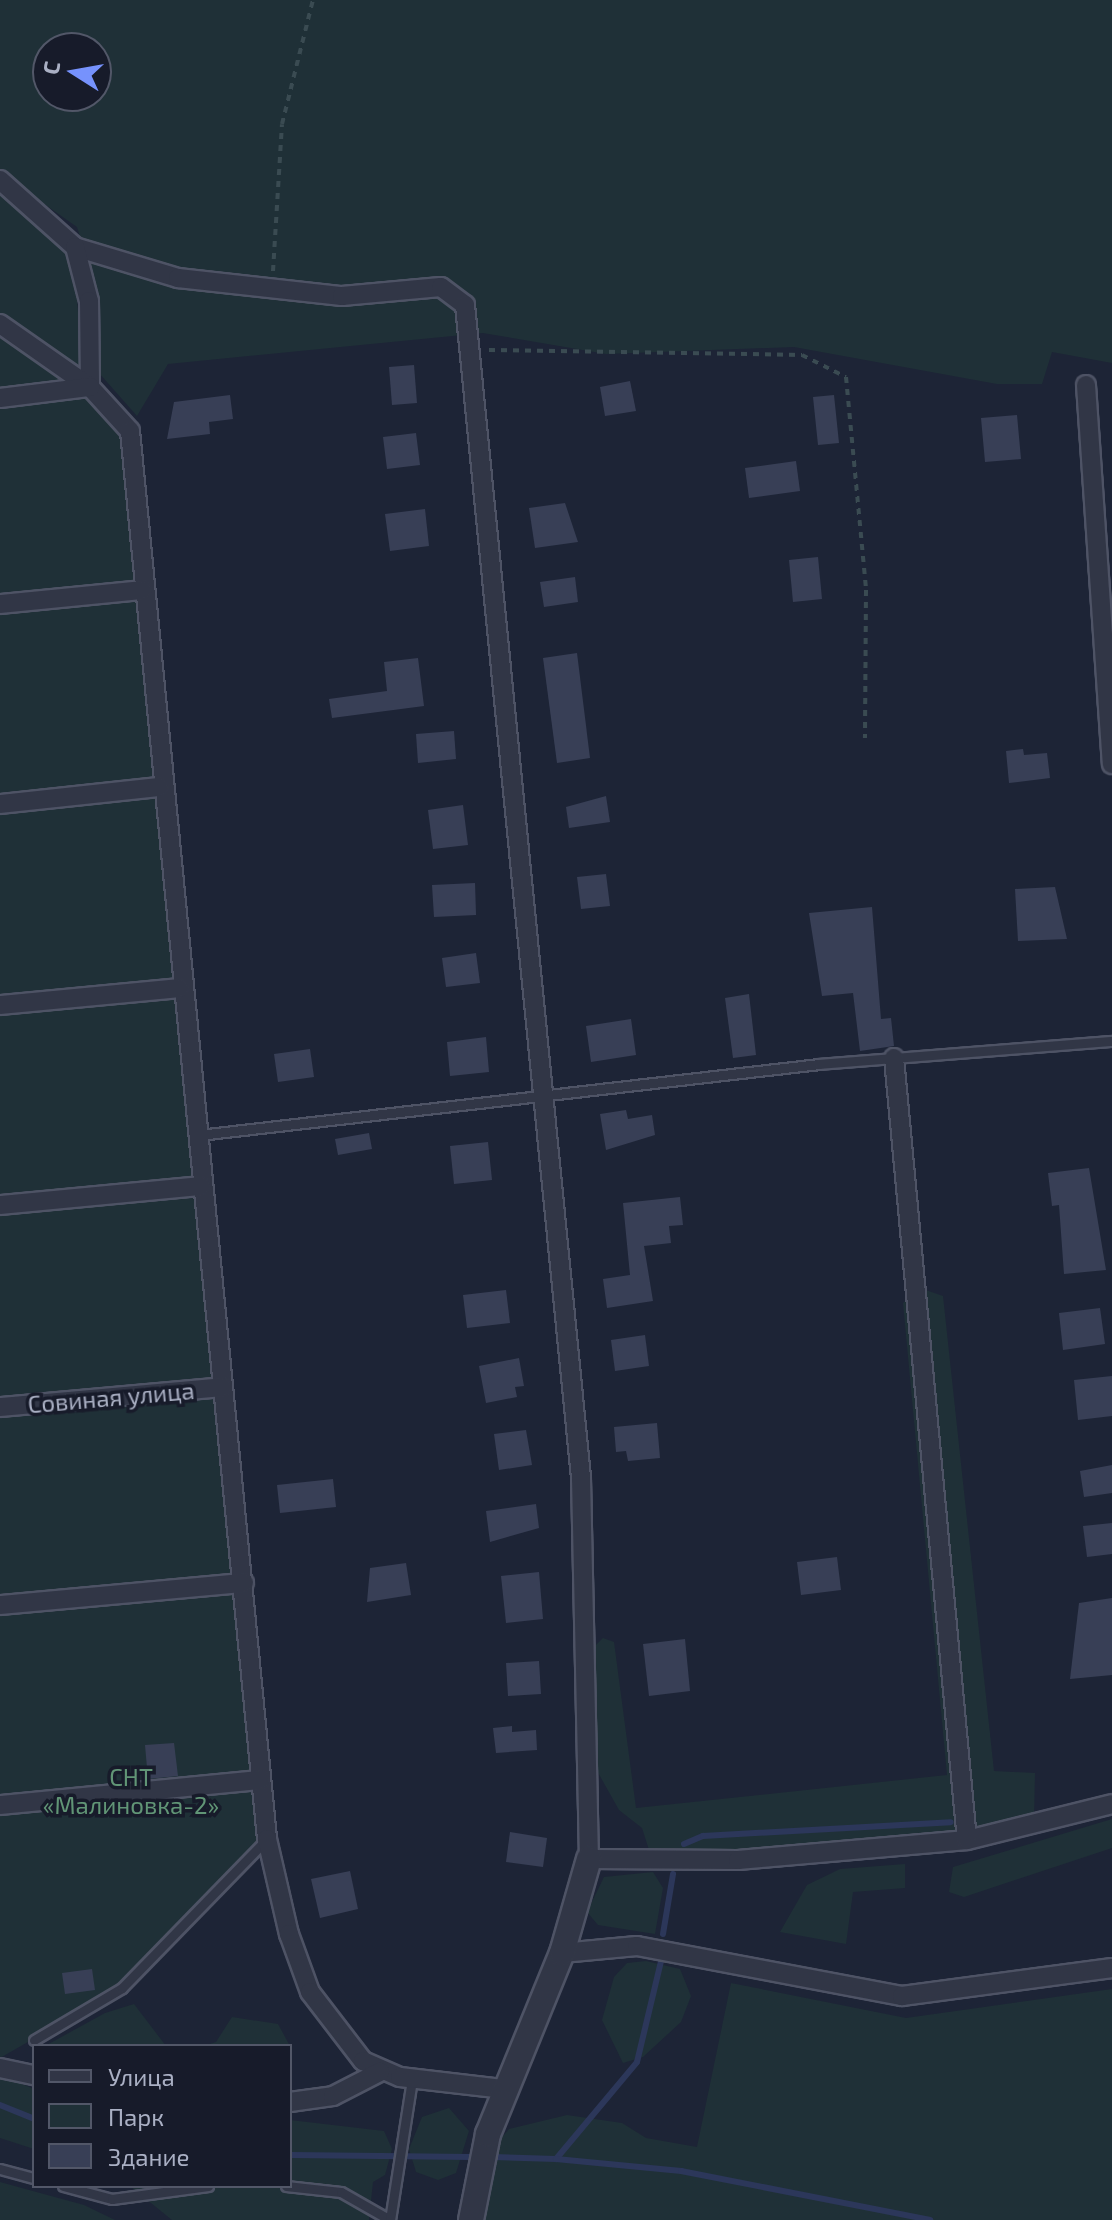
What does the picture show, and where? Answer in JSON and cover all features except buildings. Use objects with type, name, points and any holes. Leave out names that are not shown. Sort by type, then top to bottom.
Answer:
[{"type":"street","points":[[0,180],[75,247],[178,278],[272,285],[342,296],[441,287],[465,305],[581,1478],[589,1859],[562,1953],[504,2089],[471,2220]]},
{"type":"street","points":[[75,247],[89,301],[90,387]]},
{"type":"street","points":[[0,324],[90,387],[130,431],[159,787],[244,1583],[267,1839],[310,1992],[345,2047],[380,2072],[412,2079],[504,2089]]},
{"type":"street","points":[[1086,385],[1112,764]]},
{"type":"street","points":[[0,398],[90,387]]},
{"type":"street","points":[[0,604],[142,590]]},
{"type":"street","points":[[0,804],[159,787]]},
{"type":"street","points":[[0,1005],[179,988]]},
{"type":"street","points":[[894,1058],[967,1840]]},
{"type":"street","points":[[0,1205],[201,1186]]},
{"type":"street","name":"Совиная улица","points":[[0,1407],[222,1387]]},
{"type":"street","points":[[0,1605],[244,1583]]},
{"type":"street","points":[[0,1805],[261,1780]]},
{"type":"street","points":[[589,1859],[738,1860],[967,1840],[1112,1804]]},
{"type":"street","points":[[562,1953],[637,1946],[902,1996],[1112,1968]]},
{"type":"street","points":[[0,2068],[32,2075]]},
{"type":"street","points":[[292,2102],[333,2096],[380,2072]]},
{"type":"lane","points":[[195,1135],[894,1058],[1112,1041]]},
{"type":"lane","points":[[34,2040],[122,1988],[267,1839]]},
{"type":"lane","points":[[292,2187],[341,2192],[390,2220],[412,2079]]},
{"type":"lane","points":[[0,2169],[32,2177]]},
{"type":"lane","points":[[71,2188],[112,2199],[193,2188]]},
{"type":"path","points":[[272,285],[282,124],[313,0]]},
{"type":"path","points":[[470,351],[802,355],[846,377],[866,590],[865,738]]},
{"type":"green space","points":[[0,0],[1112,0],[1112,363],[1052,352],[1042,384],[997,384],[794,347],[606,354],[483,333],[168,364],[137,416],[99,373],[96,290],[77,227],[0,173]]},
{"type":"green space","points":[[0,190],[51,230],[74,267],[84,378],[0,319]]},
{"type":"green space","name":"СНТ «Малиновка-2»","points":[[0,324],[120,415],[267,1839],[122,1988],[0,2058]]},
{"type":"green space","points":[[920,1288],[943,1296],[994,1771],[1035,1773],[1034,1819],[981,1832],[738,1855],[650,1853],[642,1828],[619,1810],[596,1769],[595,1646],[603,1638],[614,1642],[636,1808],[947,1775],[903,1303]]},
{"type":"green space","points":[[1112,1819],[1112,1848],[964,1897],[949,1892],[953,1867]]},
{"type":"green space","points":[[905,1864],[905,1888],[853,1892],[846,1944],[780,1932],[807,1885],[840,1869]]},
{"type":"green space","points":[[653,1872],[663,1888],[655,1934],[598,1925],[587,1912],[604,1877]]},
{"type":"green space","points":[[646,1961],[680,1969],[691,1996],[681,2022],[643,2057],[623,2063],[602,2020],[614,1977],[627,1963]]},
{"type":"green space","points":[[731,1983],[906,2018],[1112,1989],[1112,2220],[480,2220],[498,2142],[509,2129],[567,2115],[622,2123],[646,2138],[697,2147]]},
{"type":"green space","points":[[134,2004],[164,2044],[49,2044],[105,2013]]},
{"type":"green space","points":[[232,2017],[278,2024],[289,2044],[210,2044],[216,2042]]},
{"type":"green space","points":[[0,2075],[32,2088],[32,2148],[0,2138]]},
{"type":"green space","points":[[449,2108],[469,2131],[456,2173],[438,2180],[416,2172],[409,2149],[422,2117]]},
{"type":"green space","points":[[292,2120],[384,2131],[392,2149],[385,2175],[373,2182],[369,2220],[172,2220],[132,2188],[292,2188]]},
{"type":"green space","points":[[0,2182],[84,2205],[115,2220],[0,2220]]},
{"type":"waterway","points":[[684,1844],[703,1836],[951,1822]]},
{"type":"waterway","points":[[663,1934],[673,1874]]},
{"type":"waterway","points":[[493,2157],[556,2159],[637,2062],[661,1961]]},
{"type":"waterway","points":[[0,2105],[32,2118]]},
{"type":"waterway","points":[[292,2155],[472,2157]]},
{"type":"waterway","points":[[556,2159],[681,2171],[930,2220]]}]
